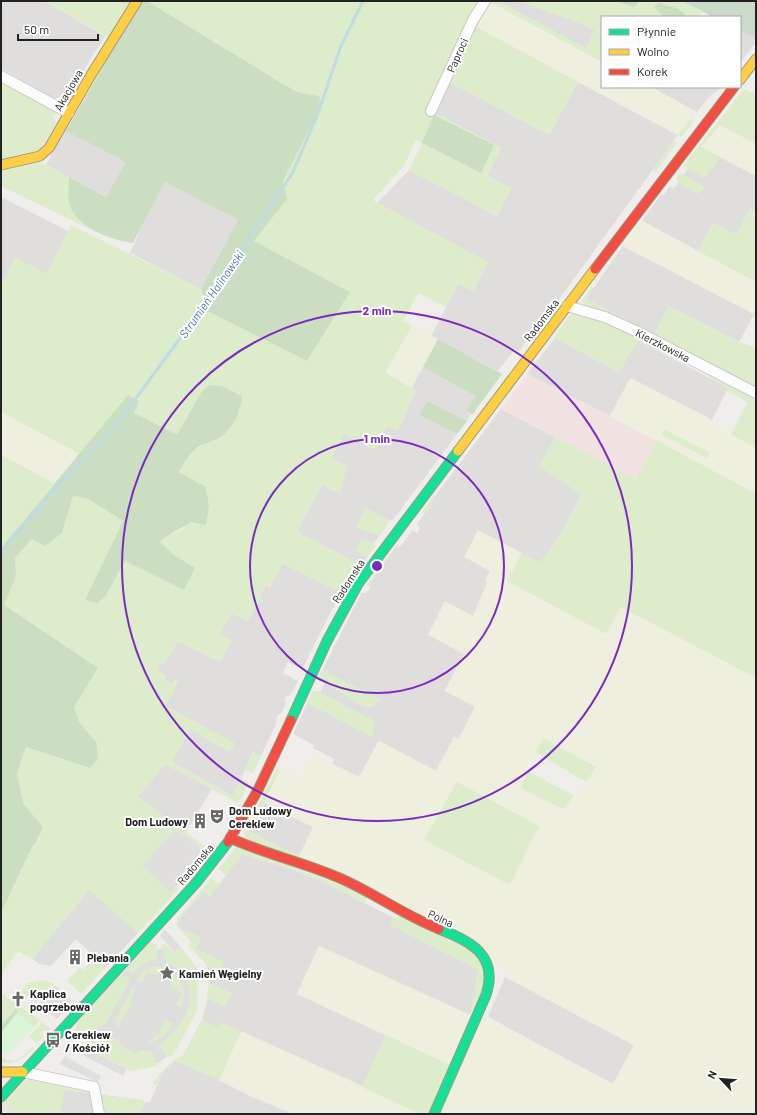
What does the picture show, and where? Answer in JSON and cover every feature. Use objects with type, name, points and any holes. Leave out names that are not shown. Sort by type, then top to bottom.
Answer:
[{"type":"street","name":"Akacjowa","points":[[1,165],[32,158],[44,152],[54,141],[68,113],[137,1]]},
{"type":"street","name":"Paproci","points":[[431,111],[473,20],[485,1]]},
{"type":"street","points":[[741,79],[756,59]]},
{"type":"street","points":[[1,76],[68,113]]},
{"type":"street","name":"Radomska","points":[[1,1097],[196,883],[230,838],[255,795],[337,621],[358,584],[733,88]]},
{"type":"street","name":"Kierzkowska","points":[[567,306],[605,317],[638,332],[756,393]]},
{"type":"street","name":"Polna","points":[[230,838],[344,880],[410,916],[462,940],[486,959],[490,969],[491,981],[434,1114]]},
{"type":"street","points":[[1,1072],[23,1072],[94,1087],[99,1114]]},
{"type":"shaded area","points":[[1,1],[45,1],[105,36],[68,95],[54,99],[1,68]]},
{"type":"shaded area","points":[[498,1],[519,1],[575,21],[595,30],[586,49]]},
{"type":"shaded area","points":[[741,30],[756,38],[756,42],[741,62]]},
{"type":"shaded area","points":[[449,82],[549,135],[578,82],[678,135],[539,327],[537,326],[519,351],[515,349],[498,371],[431,336],[458,284],[392,211],[377,203],[409,170],[497,216],[511,188],[487,176],[501,148],[435,113]]},
{"type":"shaded area","points":[[653,88],[721,88],[711,95],[697,112]]},
{"type":"shaded area","points":[[65,130],[238,220],[200,289],[130,253],[146,218],[46,165]]},
{"type":"shaded area","points":[[701,147],[756,176],[756,212],[750,209],[736,235],[713,223],[698,251],[642,221],[661,195],[663,196],[669,187],[674,188],[678,183],[677,178],[680,173],[684,175],[688,169],[687,164]]},
{"type":"shaded area","points":[[1,197],[68,231],[47,274],[1,284]]},
{"type":"shaded area","points":[[623,246],[754,314],[739,342],[669,306],[654,334],[586,299]]},
{"type":"shaded area","points":[[555,338],[619,372],[638,340],[728,388],[712,420],[631,378],[610,416],[527,374]]},
{"type":"shaded area","points":[[423,367],[475,396],[466,410],[470,415],[392,521],[390,520],[373,544],[376,545],[361,565],[359,564],[331,612],[302,669],[288,662],[283,673],[298,681],[290,696],[287,695],[284,700],[286,702],[281,714],[278,714],[276,724],[261,756],[253,752],[233,796],[172,762],[144,694],[161,662],[164,664],[178,641],[220,662],[231,640],[220,634],[231,613],[248,621],[259,601],[261,603],[263,599],[259,596],[266,584],[270,586],[300,533],[297,531],[322,485],[340,494],[331,458],[344,434],[388,426],[409,409],[407,408],[416,391],[412,387]]},
{"type":"shaded area","points":[[527,374],[656,440],[636,480],[501,409]]},
{"type":"shaded area","points":[[501,409],[555,437],[540,466],[582,494],[562,532],[540,563],[490,571],[486,579],[487,583],[473,616],[429,634],[464,654],[445,690],[475,707],[459,739],[454,737],[436,771],[379,741],[359,777],[332,764],[334,759],[313,748],[314,745],[293,734],[313,691],[320,692],[325,683],[319,677],[362,593],[366,593],[370,588],[370,583],[396,547],[401,546],[412,530],[417,533],[420,528],[417,524],[432,504],[430,503]]},
{"type":"shaded area","points":[[165,764],[212,789],[185,833],[138,797]]},
{"type":"shaded area","points":[[265,803],[313,827],[299,856],[251,832]]},
{"type":"shaded area","points":[[175,829],[207,852],[171,892],[142,866]]},
{"type":"shaded area","points":[[242,854],[297,871],[327,884],[400,921],[478,970],[470,1015],[319,946],[297,994],[386,1035],[362,1087],[345,1078],[296,1114],[8,1114],[64,1090],[143,1100],[145,1103],[150,1102],[162,1074],[175,1061],[181,1060],[202,1020],[210,989],[207,964],[195,949],[201,937],[180,929],[176,924],[203,892],[210,896]]},
{"type":"shaded area","points":[[90,889],[138,933],[106,967],[76,939],[51,966],[40,964],[32,959]]},
{"type":"shaded area","points":[[165,929],[179,945],[175,953],[160,936]]},
{"type":"shaded area","points":[[165,948],[198,979],[173,1053],[153,1066],[89,1045],[84,1026],[112,986],[141,953]]},
{"type":"shaded area","points":[[505,977],[634,1045],[613,1084],[488,1017]]},
{"type":"shaded area","points":[[55,985],[73,1002],[57,1019],[39,1003]]},
{"type":"shaded area","points":[[74,1042],[127,1069],[123,1076],[69,1048]]},
{"type":"shaded area","points":[[64,1057],[101,1076],[98,1082],[60,1064]]},
{"type":"shaded area","points":[[11,1100],[8,1114],[1,1114],[1,1110]]},
{"type":"green space","points":[[46,1],[132,1],[108,37]]},
{"type":"green space","points":[[141,1],[147,1],[283,84],[300,93],[320,96],[319,111],[283,181],[287,199],[254,241],[350,292],[307,361],[207,311],[201,288],[238,220],[165,182],[133,243],[107,236],[90,228],[76,216],[71,209],[69,198],[69,177],[106,197],[126,162],[66,131]]},
{"type":"green space","points":[[147,1],[482,1],[475,26],[578,82],[549,135],[449,82],[436,113],[501,148],[487,176],[511,188],[497,216],[409,170],[422,143],[416,139],[404,166],[373,200],[488,262],[474,292],[458,284],[446,307],[418,293],[403,321],[412,326],[385,372],[416,391],[407,408],[409,409],[398,431],[388,426],[375,450],[344,434],[331,458],[347,466],[340,494],[322,485],[297,531],[359,564],[341,593],[283,564],[270,587],[265,584],[259,596],[263,599],[261,603],[258,602],[248,621],[231,613],[220,634],[232,640],[220,662],[178,641],[164,664],[161,662],[157,670],[167,676],[165,680],[172,684],[175,679],[179,681],[166,706],[235,743],[230,752],[190,730],[172,762],[233,796],[241,778],[249,782],[238,803],[165,764],[138,797],[210,850],[207,852],[175,829],[171,891],[176,886],[178,890],[138,933],[89,890],[32,959],[18,951],[1,975],[1,913],[43,827],[23,803],[17,773],[26,747],[90,768],[94,739],[79,722],[74,707],[98,668],[3,605],[16,576],[15,558],[32,539],[62,533],[73,496],[88,499],[123,521],[85,600],[105,597],[125,560],[195,568],[174,555],[160,542],[166,536],[184,528],[192,520],[206,487],[179,472],[188,458],[197,449],[223,435],[202,391],[177,436],[119,406],[80,454],[1,412],[1,284],[15,257],[47,274],[71,225],[200,289],[207,311],[307,361],[350,292],[254,241],[287,199],[283,181],[319,111],[320,96],[300,93]],"holes":[[[422,143],[494,145],[481,173]]]},
{"type":"green space","points":[[488,1],[498,1],[586,48],[595,30],[575,21],[519,1],[615,1],[634,6],[640,1],[682,1],[702,12],[700,16],[601,16],[601,61]]},
{"type":"green space","points":[[615,1],[640,1],[634,7]]},
{"type":"green space","points":[[682,1],[756,1],[756,38],[741,30],[741,16],[711,16]]},
{"type":"green space","points":[[488,2],[601,62],[601,88],[653,88],[697,112],[678,135],[475,26]]},
{"type":"green space","points":[[658,3],[676,8],[685,14],[684,16],[663,16],[654,7]]},
{"type":"green space","points":[[1,83],[51,108],[56,114],[53,117],[56,122],[40,151],[1,160]]},
{"type":"green space","points":[[744,89],[756,94],[756,144],[720,125],[701,147],[720,158],[705,178],[683,166]]},
{"type":"green space","points":[[434,115],[494,145],[481,173],[422,143]]},
{"type":"green space","points":[[691,118],[694,121],[681,137],[678,135]]},
{"type":"green space","points":[[720,125],[756,144],[756,176],[701,147]]},
{"type":"green space","points":[[673,141],[677,143],[655,172],[653,170]]},
{"type":"green space","points":[[39,162],[69,177],[70,208],[79,218],[96,232],[1,186],[1,169]]},
{"type":"green space","points":[[680,173],[706,187],[697,194],[678,183],[677,178]]},
{"type":"green space","points":[[750,209],[756,212],[756,282],[698,251],[713,223],[736,234]]},
{"type":"green space","points":[[642,221],[756,282],[756,315],[623,246]]},
{"type":"green space","points":[[591,287],[593,288],[586,299],[654,334],[669,306],[739,342],[756,348],[756,389],[600,310],[584,308],[586,305],[581,302]]},
{"type":"green space","points":[[574,313],[598,319],[665,352],[664,354],[638,341],[619,372],[555,338],[553,339],[568,317]]},
{"type":"green space","points":[[412,326],[438,339],[412,387],[385,372]]},
{"type":"green space","points":[[438,339],[502,374],[472,415],[466,410],[475,396],[423,367]]},
{"type":"green space","points":[[710,374],[756,399],[756,448],[731,434],[748,402],[727,391],[728,388],[709,377]]},
{"type":"green space","points":[[630,378],[712,420],[722,430],[756,448],[756,494],[610,416]],"holes":[[[665,429],[710,453],[707,458],[662,435]]]},
{"type":"green space","points":[[210,385],[222,386],[242,396],[236,417],[227,431],[218,439],[198,447],[187,458],[179,472],[206,487],[209,506],[206,525],[191,522],[167,536],[160,542],[174,555],[195,568],[184,590],[125,561],[105,597],[97,603],[85,600],[123,521],[88,499],[73,496],[62,533],[45,546],[32,539],[15,558],[16,576],[4,605],[98,668],[74,707],[79,722],[96,742],[98,759],[90,768],[26,747],[17,773],[23,803],[43,827],[1,913],[1,548],[128,395],[139,401],[134,413],[177,435],[202,391]]},
{"type":"green space","points":[[427,401],[467,421],[457,434],[420,415]]},
{"type":"green space","points":[[1,412],[80,454],[54,483],[1,455]]},
{"type":"green space","points":[[664,429],[710,453],[707,458],[662,435]]},
{"type":"green space","points":[[555,437],[636,480],[656,440],[756,494],[756,678],[621,607],[606,634],[507,581],[522,553],[540,562],[562,532],[582,495],[539,466]]},
{"type":"green space","points":[[1,455],[54,483],[1,548]]},
{"type":"green space","points":[[434,495],[436,495],[430,503],[432,504],[425,514],[422,512]]},
{"type":"green space","points":[[365,507],[390,520],[379,536],[356,528]]},
{"type":"green space","points":[[478,530],[522,553],[507,582],[606,634],[621,606],[756,678],[756,1114],[439,1114],[481,1015],[613,1084],[634,1045],[505,977],[508,971],[307,863],[299,856],[313,827],[265,803],[278,773],[278,766],[301,777],[312,754],[359,777],[379,741],[436,771],[454,737],[459,739],[475,707],[445,691],[464,654],[428,635],[445,601],[473,616],[487,583],[486,579],[490,571],[464,557]],"holes":[[[543,739],[595,767],[586,782],[563,809],[520,787],[527,774],[524,772]]]},
{"type":"green space","points":[[362,538],[376,545],[367,557],[355,551]]},
{"type":"green space","points":[[395,547],[370,583],[370,588],[367,585]]},
{"type":"green space","points":[[323,670],[381,700],[372,707],[365,708],[325,683],[319,677]]},
{"type":"green space","points":[[313,691],[320,692],[375,721],[372,737],[307,703]]},
{"type":"green space","points":[[543,738],[596,767],[586,782],[535,752]]},
{"type":"green space","points":[[254,752],[261,756],[253,773],[245,769]]},
{"type":"green space","points":[[278,766],[278,773],[251,832],[299,856],[307,863],[245,840],[244,832]]},
{"type":"green space","points":[[526,770],[574,796],[563,809],[520,788],[527,774],[524,773]]},
{"type":"green space","points":[[457,782],[539,826],[510,885],[424,840]]},
{"type":"green space","points":[[237,846],[367,895],[366,904],[327,884],[297,871],[242,854],[226,875],[219,869]]},
{"type":"green space","points":[[199,861],[201,863],[183,884],[180,882]]},
{"type":"green space","points":[[212,878],[220,884],[210,896],[203,892],[178,921],[176,920]]},
{"type":"green space","points":[[399,915],[461,945],[472,952],[483,964],[486,983],[470,1015],[478,970],[390,925],[392,917],[395,919]]},
{"type":"green space","points":[[180,929],[201,937],[196,949],[225,962],[221,970],[214,967],[212,970],[188,945],[192,943]]},
{"type":"green space","points":[[150,942],[157,945],[157,958],[140,966],[133,974],[129,973],[127,970]]},
{"type":"green space","points":[[166,944],[175,953],[179,945],[200,972],[200,979],[198,979],[197,1011],[174,1054],[167,1058],[159,1046],[180,1024],[189,1004],[190,995],[189,985],[183,972],[168,963],[164,958],[161,945]]},
{"type":"green space","points":[[319,946],[470,1015],[452,1066],[297,994]]},
{"type":"green space","points":[[93,954],[106,967],[81,994],[67,981],[80,967],[83,970],[90,963],[87,960]]},
{"type":"green space","points":[[160,966],[167,968],[174,972],[179,978],[184,992],[184,999],[181,1007],[173,1004],[177,1004],[182,993],[169,987],[172,982],[171,973],[169,974],[162,969],[156,976],[147,971],[142,983],[137,980],[143,972],[151,967]]},
{"type":"green space","points":[[119,974],[123,978],[127,974],[130,981],[106,1023],[92,1030],[76,1031],[76,1024]]},
{"type":"green space","points":[[43,980],[54,984],[36,1003],[20,993],[28,983]]},
{"type":"green space","points":[[209,983],[232,993],[225,1007],[207,998]]},
{"type":"green space","points":[[133,987],[136,988],[131,998],[132,1003],[120,1022],[120,1027],[116,1025],[116,1019]]},
{"type":"green space","points":[[1,993],[40,1020],[34,1027],[17,1013],[1,1033]]},
{"type":"green space","points":[[16,1009],[17,1013],[1,1033],[1,1026]]},
{"type":"green space","points":[[17,1013],[34,1027],[11,1052],[1,1054],[1,1033]]},
{"type":"green space","points":[[165,1020],[173,1023],[171,1027],[163,1036],[150,1043],[149,1039],[153,1038],[155,1034],[158,1036]]},
{"type":"green space","points":[[202,1020],[218,1027],[220,1022],[241,1031],[219,1080],[175,1061],[162,1074],[156,1085],[153,1084],[161,1072],[174,1060],[184,1055]]},
{"type":"green space","points":[[42,1022],[50,1029],[47,1033],[44,1030],[41,1033],[44,1036],[37,1044],[29,1037]]},
{"type":"green space","points":[[241,1031],[420,1114],[293,1114],[250,1096],[219,1080]]},
{"type":"green space","points":[[386,1035],[452,1066],[430,1114],[420,1114],[362,1087]]},
{"type":"green space","points":[[111,1036],[120,1041],[121,1046],[135,1054],[140,1050],[150,1050],[154,1055],[157,1066],[132,1071],[82,1046]]},
{"type":"green space","points":[[32,1046],[34,1048],[19,1060],[11,1063],[1,1063],[1,1057],[10,1060],[18,1059]]},
{"type":"green space","points":[[63,1056],[65,1056],[120,1085],[64,1057]]},
{"type":"green space","points":[[29,1079],[83,1089],[90,1093],[64,1090],[61,1114],[8,1114],[10,1101],[1,1110],[1,1105],[25,1081]]},
{"type":"green space","points":[[105,1096],[143,1100],[145,1103],[140,1114],[103,1114],[100,1101]]},
{"type":"waterway","name":"Strumień Halinowski","points":[[1,551],[64,479],[115,427],[224,278],[257,225],[292,174],[317,116],[341,46],[363,1]]},
{"type":"traffic: fast","points":[[291,720],[327,641],[358,584],[458,451]]},
{"type":"traffic: fast","points":[[1,1097],[196,883],[228,842]]},
{"type":"traffic: fast","points":[[434,1114],[486,995],[489,981],[489,970],[485,960],[479,952],[462,939],[439,929]]},
{"type":"traffic: slow","points":[[1,165],[40,156],[49,148],[91,75],[137,1]]},
{"type":"traffic: slow","points":[[741,79],[756,59]]},
{"type":"traffic: slow","points":[[458,451],[595,269]]},
{"type":"traffic: slow","points":[[1,1072],[23,1072]]},
{"type":"traffic: jam","points":[[595,269],[733,88]]},
{"type":"traffic: jam","points":[[228,842],[258,790],[291,720]]},
{"type":"traffic: jam","points":[[230,838],[344,880],[414,918],[439,929]]},
{"type":"place","name":"Dom Ludowy Cerekiew","points":[[217,816]]},
{"type":"place","name":"Dom Ludowy","points":[[200,821]]},
{"type":"place","name":"Plebania","points":[[75,957]]},
{"type":"place","name":"Kamień Węgielny","points":[[167,973]]},
{"type":"place","name":"Kaplica pogrzebowa","points":[[18,999]]},
{"type":"place","name":"Cerekiew / Kościół","points":[[53,1040]]}]
